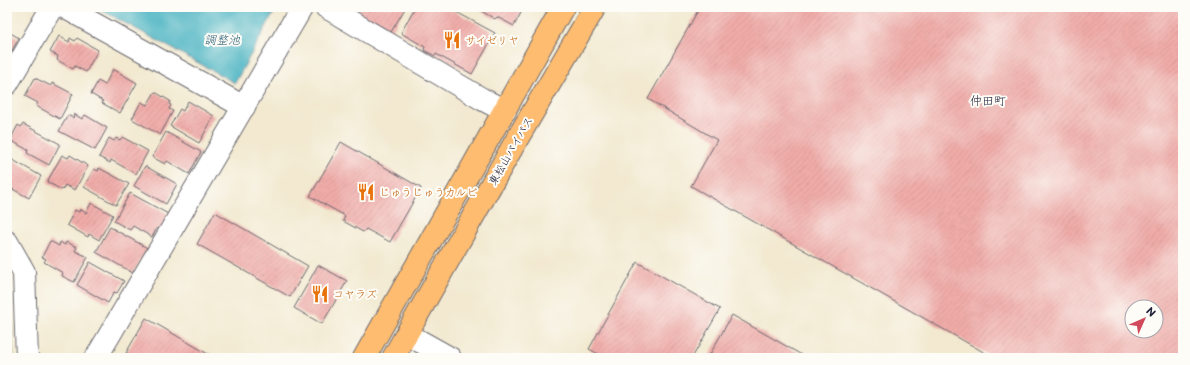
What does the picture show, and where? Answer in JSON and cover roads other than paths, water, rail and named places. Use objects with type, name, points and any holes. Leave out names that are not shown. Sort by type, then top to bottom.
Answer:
[{"type":"highway","points":[[364,358],[563,7]]},
{"type":"highway","name":"東松山バイパス","points":[[394,358],[517,139],[595,7]]},
{"type":"street","points":[[7,84],[52,7]]},
{"type":"street","points":[[64,7],[244,107]]},
{"type":"street","points":[[96,358],[302,7]]},
{"type":"street","points":[[326,7],[504,111]]},
{"type":"street","points":[[7,242],[24,272],[27,358]]},
{"type":"street","points":[[407,334],[450,358]]},
{"type":"water","name":"調整池","points":[[96,7],[277,7],[235,83]]},
{"type":"place","name":"サイゼリヤ","points":[[452,40]]},
{"type":"place","name":"じゅうじゅうカルビ","points":[[366,192]]},
{"type":"place","name":"コヤラズ","points":[[320,294]]},
{"type":"district","name":"仲田町","points":[[988,101]]}]
